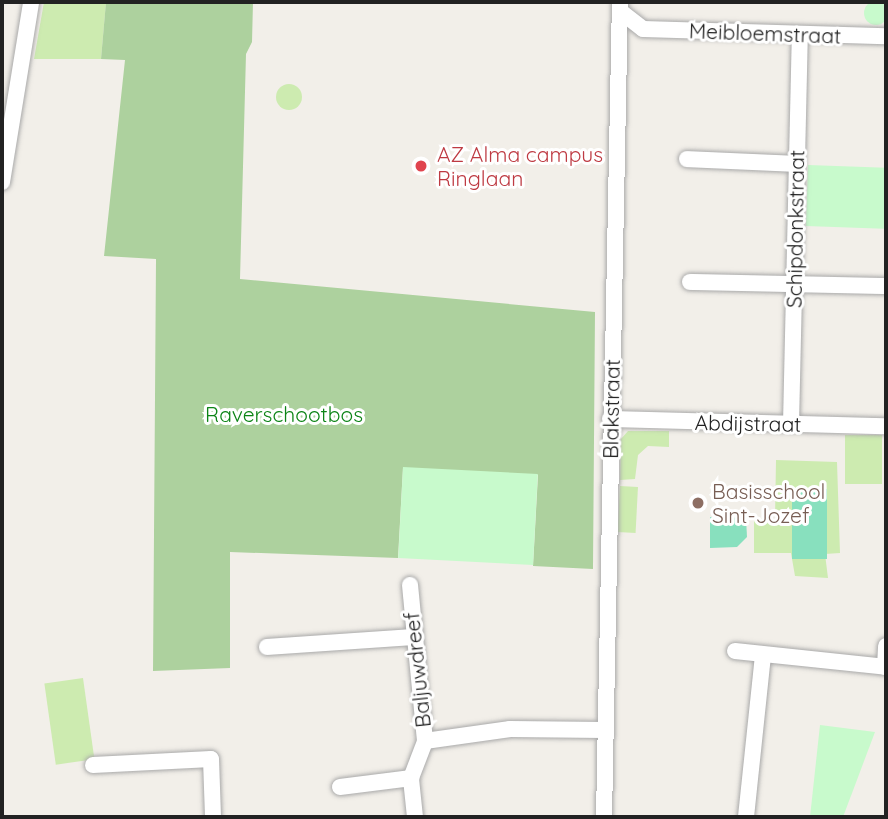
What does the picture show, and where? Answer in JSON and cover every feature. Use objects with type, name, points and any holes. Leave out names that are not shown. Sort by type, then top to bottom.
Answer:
[{"type":"street","points":[[2,182],[31,2]]},
{"type":"street","points":[[620,6],[643,29],[620,44]]},
{"type":"street","name":"Blakstraat","points":[[604,817],[620,6]]},
{"type":"street","name":"Meibloemstraat","points":[[643,29],[886,36]]},
{"type":"street","name":"Schipdonkstraat","points":[[791,424],[800,34]]},
{"type":"street","points":[[687,159],[796,164]]},
{"type":"street","points":[[690,282],[886,286]]},
{"type":"street","name":"Abdijstraat","points":[[610,419],[886,426]]},
{"type":"street","name":"Baljuwdreef","points":[[410,585],[425,741],[510,729],[605,730]]},
{"type":"street","points":[[267,647],[413,637]]},
{"type":"street","points":[[735,651],[885,667],[886,646]]},
{"type":"street","points":[[746,817],[763,655]]},
{"type":"street","points":[[415,817],[411,778],[425,741]]},
{"type":"street","points":[[93,765],[211,759],[213,817]]},
{"type":"street","points":[[340,787],[411,778]]},
{"type":"green space","points":[[876,1],[885,4],[888,13],[885,22],[876,25],[867,22],[864,13],[867,4]]},
{"type":"green space","points":[[44,2],[106,2],[101,59],[34,59]]},
{"type":"green space","name":"Raverschootbos","points":[[106,2],[253,2],[252,42],[246,54],[240,279],[595,312],[593,569],[533,566],[538,475],[403,468],[398,558],[230,552],[230,668],[153,671],[156,259],[104,256],[125,60],[101,59]]},
{"type":"green space","points":[[289,84],[299,87],[302,97],[299,107],[289,110],[279,107],[276,97],[279,87]]},
{"type":"green space","points":[[808,165],[886,168],[884,229],[806,226]]},
{"type":"green space","points":[[628,431],[669,431],[669,447],[648,446],[638,455],[635,479],[620,480],[621,439]]},
{"type":"green space","points":[[845,435],[882,435],[882,484],[845,484]]},
{"type":"green space","points":[[776,460],[837,462],[840,553],[825,554],[828,578],[795,576],[791,553],[754,553],[754,518],[775,519]]},
{"type":"green space","points":[[403,467],[538,474],[533,565],[398,558]]},
{"type":"green space","points":[[620,486],[638,487],[636,533],[618,532]]},
{"type":"green space","points":[[792,489],[827,489],[827,559],[792,559]]},
{"type":"green space","points":[[710,517],[746,518],[747,537],[737,547],[710,548]]},
{"type":"green space","points":[[83,678],[94,759],[56,765],[44,683]]},
{"type":"green space","points":[[820,725],[875,732],[843,817],[810,817]]},
{"type":"place","name":"AZ Alma campus Ringlaan","points":[[421,166]]},
{"type":"place","name":"Basisschool Sint-Jozef","points":[[698,503]]}]
